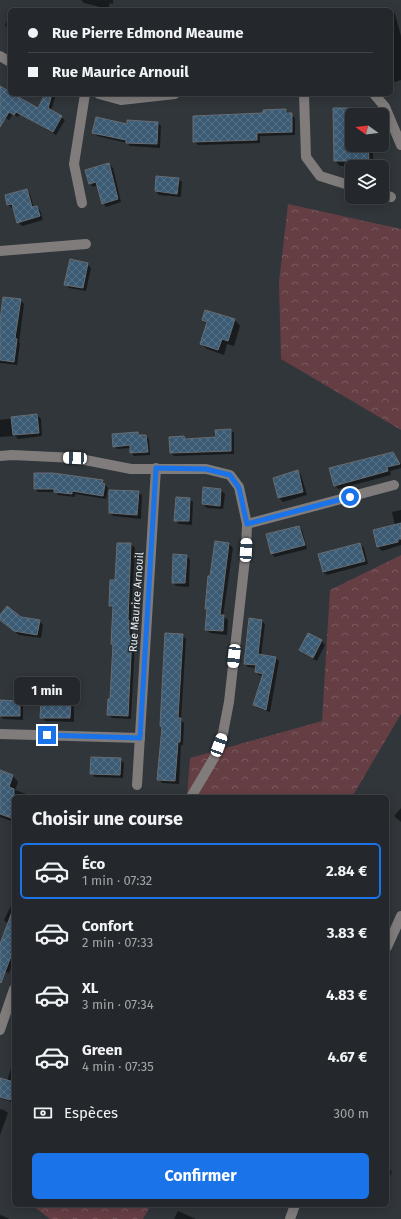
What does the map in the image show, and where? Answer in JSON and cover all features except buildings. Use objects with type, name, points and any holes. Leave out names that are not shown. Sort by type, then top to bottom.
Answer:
[{"type":"street","points":[[82,203],[74,164],[85,96]]},
{"type":"street","points":[[107,96],[121,100],[157,96]]},
{"type":"street","points":[[304,96],[306,157],[320,176],[345,184]]},
{"type":"street","points":[[376,96],[385,107],[401,145]]},
{"type":"street","points":[[0,251],[86,244]]},
{"type":"street","points":[[0,456],[12,455],[75,458],[131,469],[206,469],[230,475],[239,488],[247,524],[246,550],[230,694],[223,732],[214,758],[192,795]]},
{"type":"street","name":"Rue Maurice Arnouil","points":[[137,785],[156,468]]},
{"type":"street","points":[[247,524],[394,485]]},
{"type":"street","points":[[0,734],[140,738]]},
{"type":"street","points":[[389,943],[401,916]]},
{"type":"street","points":[[0,1030],[12,995]]},
{"type":"street","points":[[290,1219],[294,1207]]},
{"type":"green space","points":[[288,204],[401,229],[401,430],[281,359],[279,282]]},
{"type":"green space","points":[[401,555],[401,714],[353,795],[187,795],[190,758],[322,721],[330,590]]},
{"type":"green space","points":[[35,1207],[150,1207],[143,1219],[50,1219]]},
{"type":"route","points":[[47,735],[140,738],[156,468],[206,469],[230,475],[239,488],[247,524],[350,497]]}]
